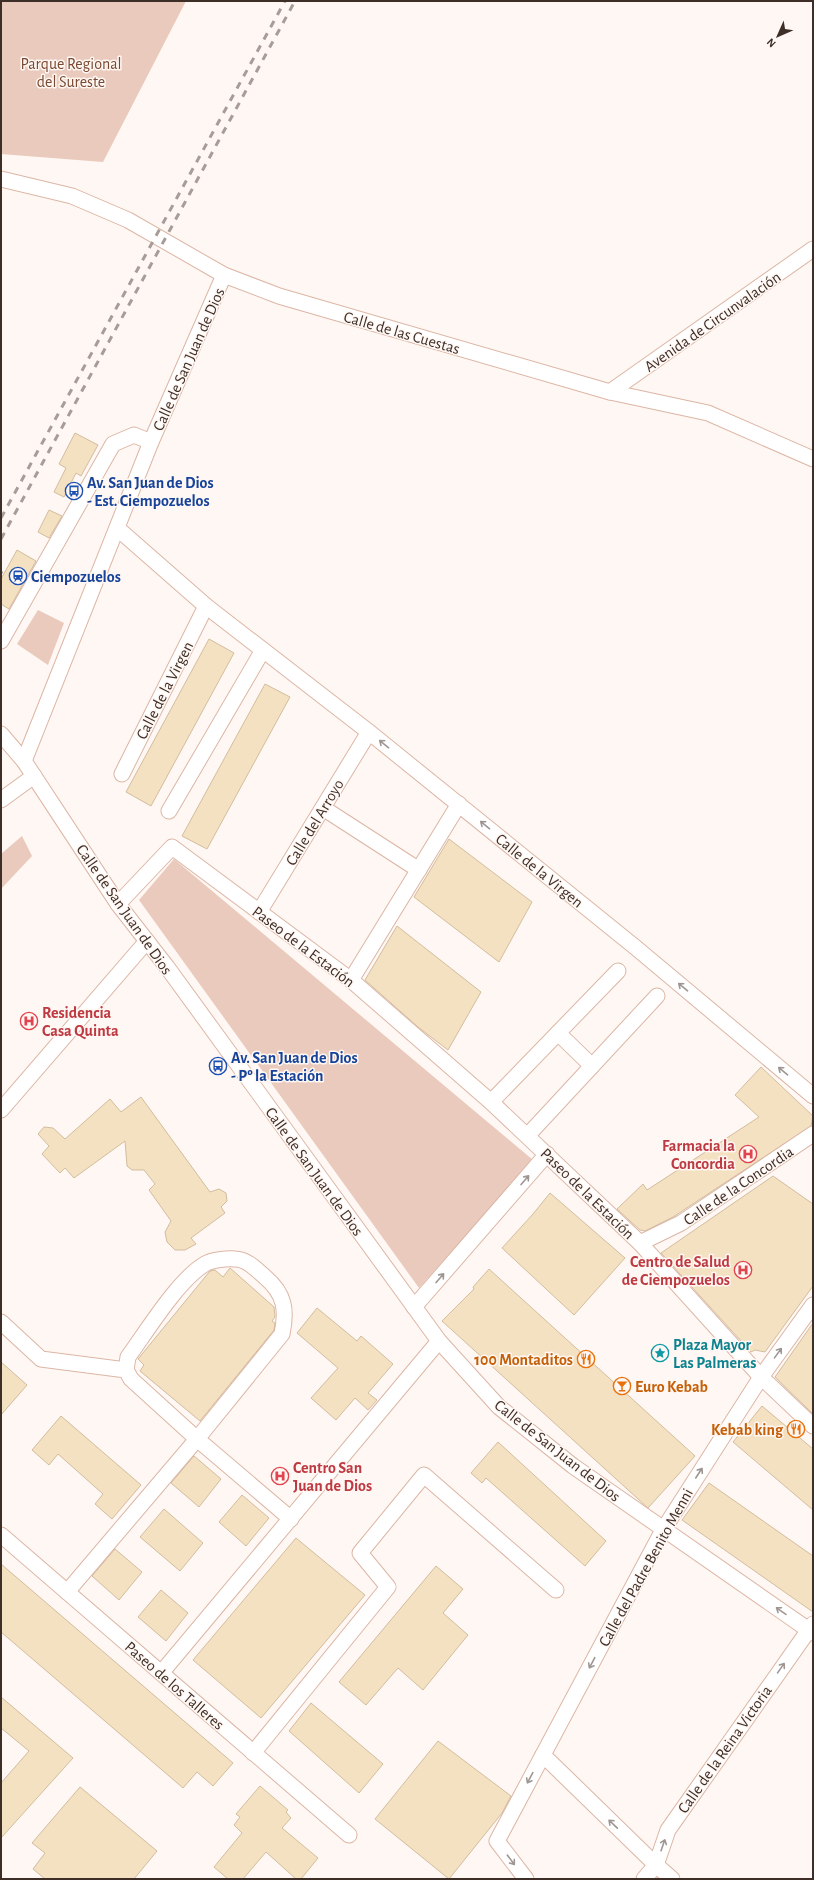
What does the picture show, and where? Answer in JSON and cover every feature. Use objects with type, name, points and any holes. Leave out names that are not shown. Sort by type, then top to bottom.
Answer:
[{"type":"street","name":"Calle de las Cuestas","points":[[1,179],[79,199],[128,220],[224,275],[301,302],[610,392],[708,413],[813,459]]},
{"type":"street","name":"Avenida de Circunvalación","points":[[610,392],[813,249]]},
{"type":"street","name":"Calle de San Juan de Dios","points":[[24,760],[151,442],[224,275]]},
{"type":"street","name":"Calle de San Juan de Dios","points":[[1,641],[113,444],[134,435],[151,442]]},
{"type":"street","name":"Calle de la Virgen","points":[[117,528],[206,606],[369,732],[459,804],[635,947],[813,1096]]},
{"type":"street","name":"Calle de la Virgen","points":[[122,774],[206,606]]},
{"type":"street","points":[[169,811],[263,650]]},
{"type":"street","name":"Calle del Arroyo","points":[[259,912],[369,732]]},
{"type":"street","name":"Calle de San Juan de Dios","points":[[1,734],[24,760],[118,904],[439,1341],[499,1406],[573,1466],[663,1530],[811,1629]]},
{"type":"street","points":[[1,800],[34,776]]},
{"type":"street","points":[[351,980],[459,804]]},
{"type":"street","points":[[323,808],[419,870]]},
{"type":"street","name":"Paseo de la Estación","points":[[118,904],[172,847],[351,980],[528,1135],[640,1243],[761,1377],[813,1426]]},
{"type":"street","points":[[1,1110],[146,941]]},
{"type":"street","points":[[491,1102],[618,971]]},
{"type":"street","name":"Paseo de la Estación","points":[[528,1135],[657,996]]},
{"type":"street","points":[[558,1033],[592,1066]]},
{"type":"street","name":"Calle de la Concordia","points":[[640,1243],[682,1223],[813,1134]]},
{"type":"street","points":[[414,1307],[547,1154]]},
{"type":"street","points":[[67,1592],[197,1440],[282,1334],[286,1318],[284,1302],[271,1282],[249,1264],[235,1258],[206,1263],[180,1286],[171,1298],[128,1357],[126,1370],[131,1379],[197,1440],[290,1519]]},
{"type":"street","name":"Calle del Padre Benito Menni","points":[[526,1879],[497,1841],[663,1530],[761,1377],[813,1305]]},
{"type":"street","points":[[1,1322],[41,1359],[126,1370]]},
{"type":"street","points":[[162,1672],[439,1341]]},
{"type":"street","points":[[253,1753],[388,1586],[360,1553],[424,1475],[556,1590]]},
{"type":"street","name":"Paseo de los Talleres","points":[[1,1535],[162,1672],[348,1835]]},
{"type":"street","name":"Calle de la Reina Victoria","points":[[644,1879],[656,1865],[668,1830],[811,1629]]},
{"type":"street","points":[[543,1755],[672,1879]]},
{"type":"green space","name":"Parque Regional del Sureste","points":[[1,1],[186,1],[103,162],[1,154]]},
{"type":"green space","points":[[38,610],[64,623],[48,665],[17,644]]},
{"type":"green space","points":[[22,836],[32,856],[1,889],[1,854]]},
{"type":"green space","points":[[174,859],[533,1160],[419,1288],[139,900]]},
{"type":"building","points":[[75,433],[98,445],[81,476],[76,473],[64,497],[54,492],[66,468],[59,464]]},
{"type":"building","points":[[49,510],[62,516],[49,538],[38,532]]},
{"type":"building","points":[[17,550],[36,561],[9,609],[1,604],[1,579]]},
{"type":"building","points":[[209,639],[234,653],[151,806],[126,792]]},
{"type":"building","points":[[265,684],[290,697],[207,849],[182,836]]},
{"type":"building","points":[[449,839],[532,902],[499,962],[414,897]]},
{"type":"building","points":[[397,926],[481,992],[448,1050],[418,1027],[365,980]]},
{"type":"building","points":[[761,1067],[813,1116],[811,1126],[673,1217],[645,1231],[640,1230],[617,1209],[643,1184],[647,1190],[759,1117],[735,1095]]},
{"type":"building","points":[[141,1097],[210,1192],[219,1189],[226,1193],[227,1201],[221,1207],[225,1213],[191,1238],[196,1244],[185,1250],[175,1250],[167,1242],[165,1232],[171,1221],[149,1190],[155,1184],[144,1170],[132,1170],[127,1166],[125,1141],[74,1178],[65,1168],[60,1173],[42,1154],[49,1146],[38,1134],[44,1127],[53,1128],[65,1139],[110,1099],[121,1112]]},
{"type":"building","name":"Centro de Salud de Ciempozuelos","points":[[773,1176],[813,1204],[813,1286],[765,1352],[755,1350],[751,1352],[661,1253]]},
{"type":"building","points":[[550,1193],[625,1258],[574,1315],[502,1248]]},
{"type":"building","points":[[230,1268],[274,1307],[275,1317],[272,1321],[275,1323],[274,1330],[200,1421],[140,1371],[144,1365],[138,1359],[210,1271],[215,1270],[223,1277]]},
{"type":"building","points":[[489,1269],[695,1456],[648,1508],[442,1321],[474,1289],[473,1287]]},
{"type":"building","points":[[317,1308],[357,1341],[361,1336],[393,1364],[368,1393],[377,1400],[368,1410],[355,1398],[336,1420],[311,1398],[338,1368],[297,1333]]},
{"type":"building","points":[[813,1323],[813,1414],[775,1377]]},
{"type":"building","points":[[1,1362],[27,1385],[1,1415]]},
{"type":"building","points":[[762,1406],[813,1449],[813,1510],[733,1442]]},
{"type":"building","points":[[61,1416],[141,1485],[112,1519],[95,1504],[103,1494],[58,1454],[49,1465],[32,1450]]},
{"type":"building","points":[[498,1442],[606,1541],[585,1566],[486,1478],[482,1483],[471,1473]]},
{"type":"building","points":[[194,1456],[221,1479],[199,1507],[171,1483]]},
{"type":"building","points":[[709,1483],[813,1556],[813,1612],[682,1520]]},
{"type":"building","points":[[242,1495],[269,1518],[246,1546],[219,1522]]},
{"type":"building","points":[[164,1509],[203,1543],[180,1571],[140,1537]]},
{"type":"building","points":[[296,1538],[365,1595],[261,1718],[193,1660]]},
{"type":"building","points":[[115,1549],[142,1572],[119,1600],[92,1576]]},
{"type":"building","points":[[1,1564],[233,1763],[213,1786],[197,1772],[183,1788],[1,1632]]},
{"type":"building","points":[[436,1566],[463,1589],[443,1613],[468,1635],[423,1690],[398,1668],[366,1705],[339,1682]]},
{"type":"building","points":[[161,1590],[188,1613],[166,1641],[138,1617]]},
{"type":"building","points":[[1,1697],[73,1758],[1,1838],[1,1783],[29,1751],[1,1728]]},
{"type":"building","points":[[311,1703],[383,1764],[359,1793],[289,1731]]},
{"type":"building","points":[[438,1741],[511,1796],[502,1813],[449,1879],[375,1819]]},
{"type":"building","points":[[260,1786],[288,1810],[286,1812],[291,1818],[282,1828],[318,1858],[301,1879],[296,1879],[266,1852],[243,1879],[228,1879],[214,1867],[242,1833],[234,1825],[240,1817],[236,1814]]},
{"type":"building","points":[[80,1787],[157,1851],[134,1879],[45,1879],[33,1869],[45,1853],[32,1843]]},
{"type":"railway","points":[[1,518],[285,1]]},
{"type":"railway","points":[[1,539],[295,1]]},
{"type":"place","name":"Av. San Juan de Dios - Est. Ciempozuelos","points":[[74,491]]},
{"type":"place","name":"Ciempozuelos","points":[[18,576]]},
{"type":"place","name":"Residencia Casa Quinta","points":[[29,1021]]},
{"type":"place","name":"Av. San Juan de Dios - Pº la Estación","points":[[218,1066]]},
{"type":"place","name":"Farmacia la Concordia","points":[[748,1154]]},
{"type":"place","name":"Centro de Salud de Ciempozuelos","points":[[743,1270]]},
{"type":"place","name":"Plaza Mayor Las Palmeras","points":[[660,1353]]},
{"type":"place","name":"100 Montaditos","points":[[586,1359]]},
{"type":"place","name":"Euro Kebab","points":[[622,1386]]},
{"type":"place","name":"Kebab king","points":[[796,1429]]},
{"type":"place","name":"Centro San Juan de Dios","points":[[280,1476]]}]
